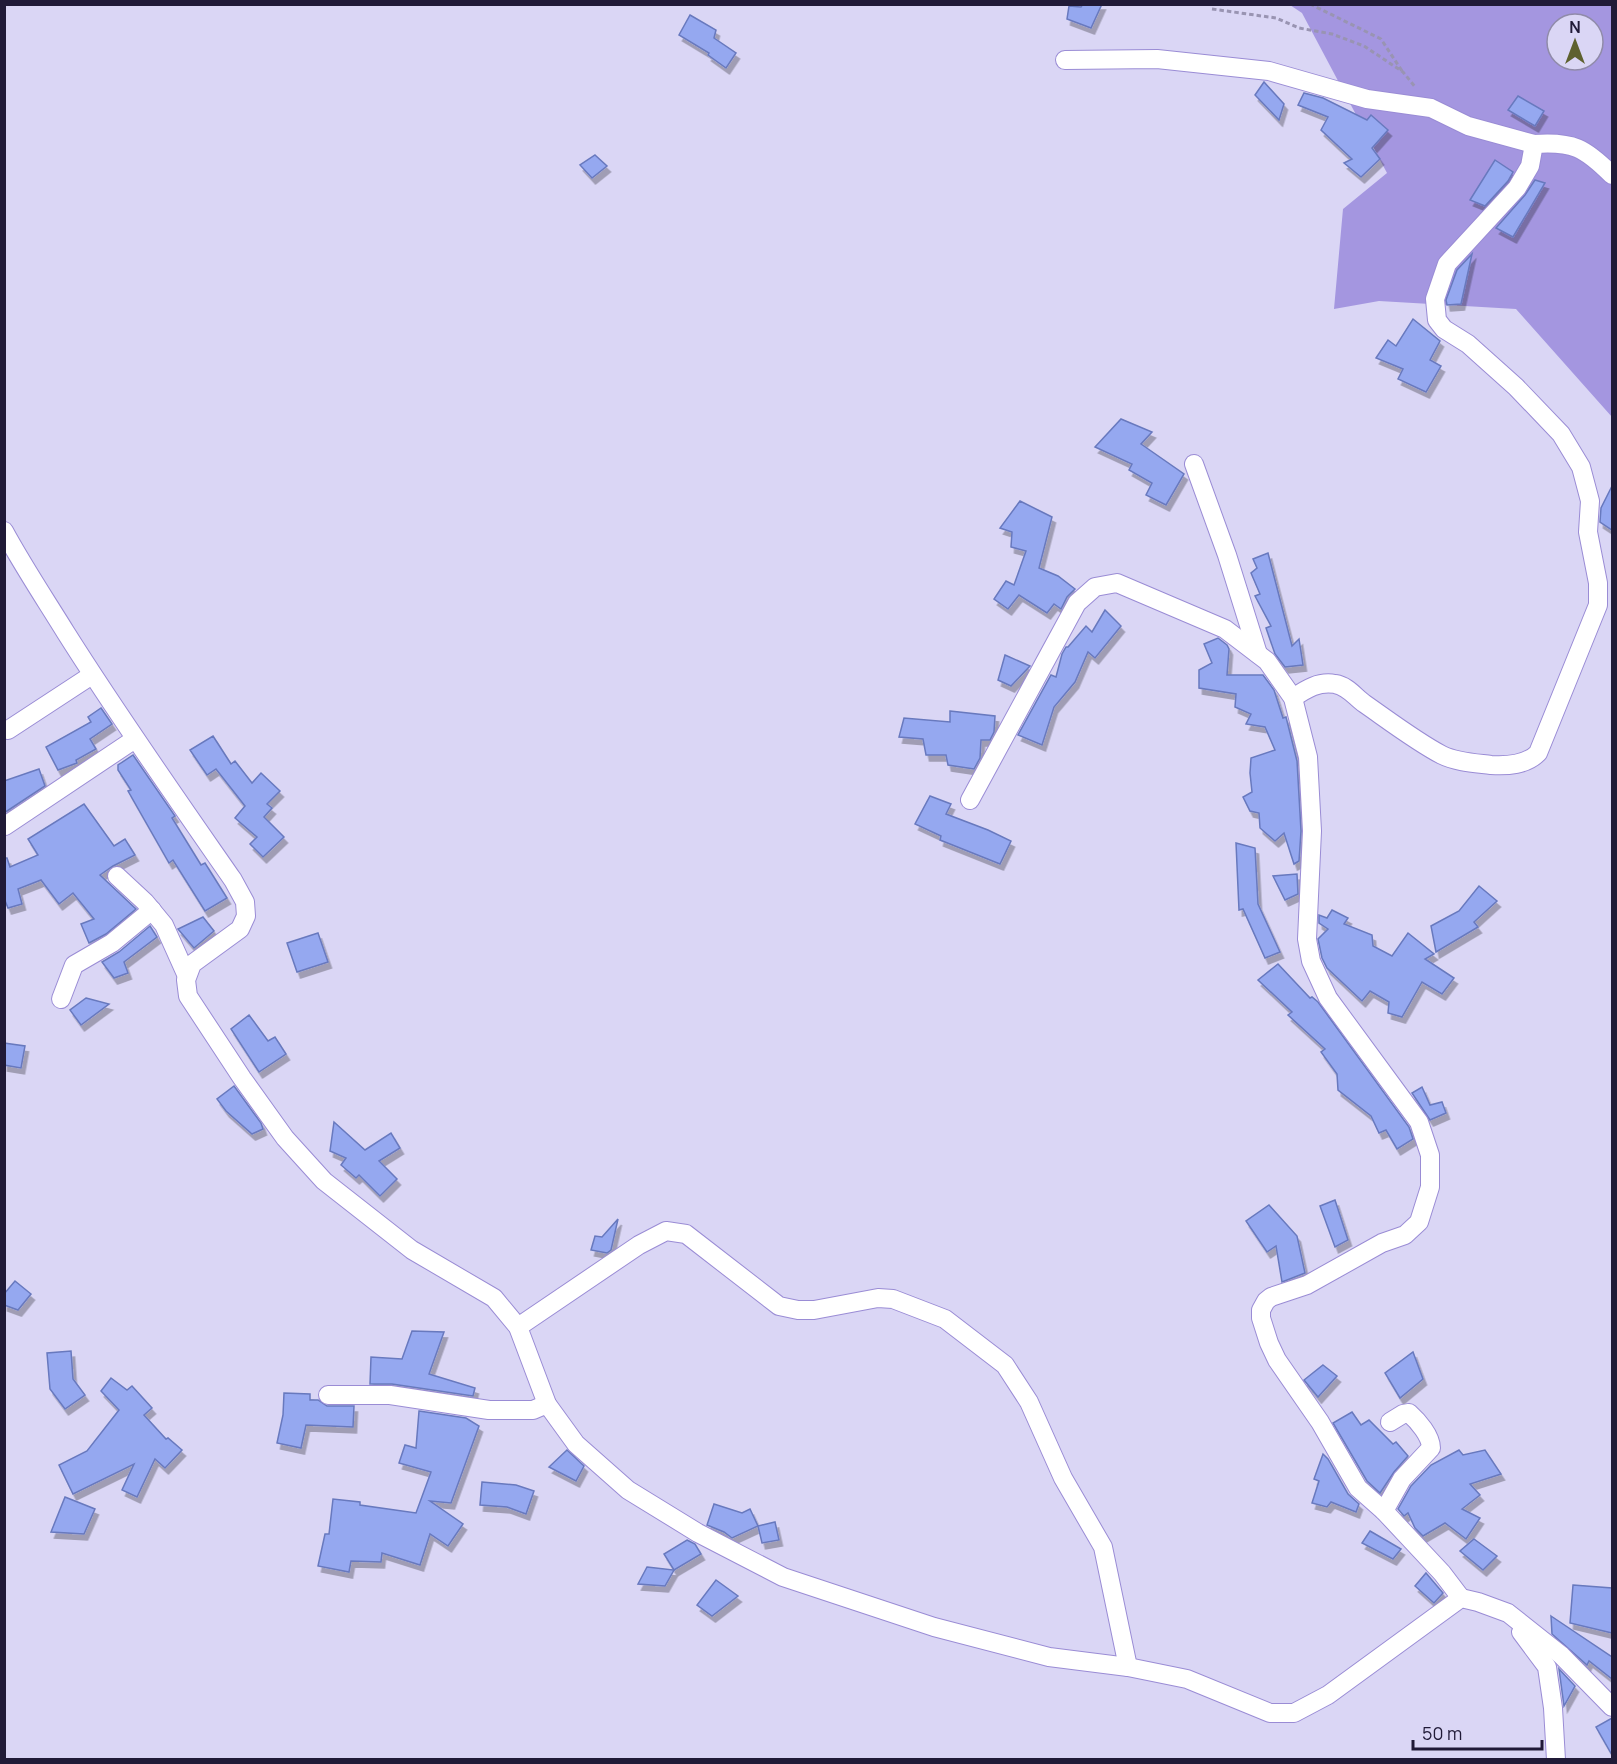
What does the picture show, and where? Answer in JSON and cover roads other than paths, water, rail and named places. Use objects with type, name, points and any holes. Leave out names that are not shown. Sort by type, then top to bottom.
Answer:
[{"type":"street","points":[[1065,60],[1157,59],[1269,71],[1367,99],[1431,108],[1468,126],[1534,144],[1566,143],[1592,154],[1612,175]]},
{"type":"street","points":[[1293,698],[1307,688],[1319,684],[1336,684],[1348,689],[1363,702],[1443,756],[1469,763],[1516,765],[1532,759],[1538,753],[1598,605],[1598,583],[1588,532],[1590,501],[1581,467],[1561,434],[1516,387],[1468,344],[1444,329],[1437,320],[1435,299],[1447,264],[1517,188],[1530,166],[1534,144]]},
{"type":"street","points":[[1194,464],[1227,555],[1258,654]]},
{"type":"street","points":[[4,531],[92,675],[233,880],[245,902],[246,916],[240,929],[192,964],[186,974]]},
{"type":"street","points":[[970,800],[1077,603],[1095,587],[1117,584],[1225,629],[1267,662],[1293,698],[1308,757],[1312,831],[1307,939],[1311,961],[1328,998],[1419,1122],[1430,1155],[1430,1187],[1419,1222],[1405,1235],[1382,1243],[1307,1285],[1271,1297],[1266,1301],[1261,1310],[1261,1318],[1269,1344],[1277,1360],[1320,1422],[1359,1488],[1384,1511],[1442,1573],[1461,1598],[1508,1613],[1561,1655],[1612,1707]]},
{"type":"street","points":[[8,730],[92,675]]},
{"type":"street","points":[[5,826],[135,739]]},
{"type":"street","points":[[117,876],[165,926],[186,974],[188,996],[285,1138],[324,1181],[412,1250],[494,1298],[518,1327],[547,1404],[576,1444],[628,1490],[698,1533],[783,1577],[945,1630],[1049,1657],[1128,1667],[1187,1679],[1270,1713],[1294,1713],[1328,1695],[1461,1598]]},
{"type":"street","points":[[61,999],[74,965],[112,943],[152,910]]},
{"type":"street","points":[[518,1327],[639,1245],[666,1231],[687,1234],[779,1306],[798,1310],[814,1310],[878,1298],[893,1299],[945,1319],[1005,1365],[1029,1402],[1063,1478],[1103,1546],[1128,1667]]},
{"type":"street","points":[[328,1395],[390,1395],[489,1410],[533,1410],[547,1404]]},
{"type":"street","points":[[1384,1511],[1402,1479],[1431,1448],[1421,1427],[1408,1413],[1390,1422]]},
{"type":"street","points":[[1508,1613],[1547,1667],[1553,1708],[1556,1760]]}]
